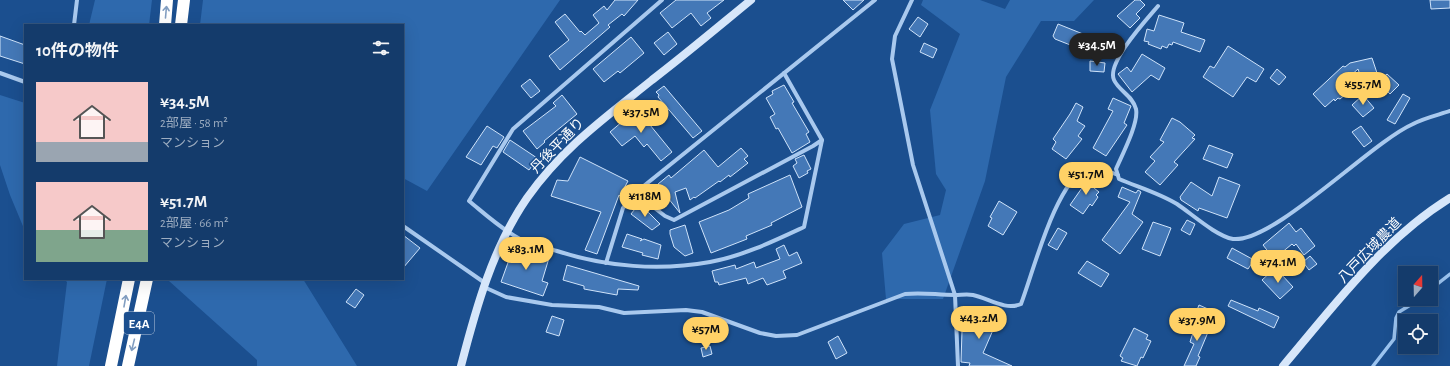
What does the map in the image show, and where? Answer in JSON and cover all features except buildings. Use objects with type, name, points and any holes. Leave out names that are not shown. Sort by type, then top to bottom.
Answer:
[{"type":"highway","points":[[165,24],[167,0]]},
{"type":"highway","points":[[181,24],[184,0]]},
{"type":"highway","name":"E4A","points":[[111,366],[129,280]]},
{"type":"highway","name":"E4A","points":[[128,366],[147,280]]},
{"type":"street","points":[[74,24],[77,0]]},
{"type":"street","points":[[662,0],[513,129],[469,201],[507,232],[522,240],[565,254],[606,263],[653,267],[710,262],[766,245],[804,227],[822,140],[784,73]]},
{"type":"street","name":"丹後平通り","points":[[461,366],[485,285],[507,232],[527,198],[553,164],[583,134],[751,0]]},
{"type":"street","points":[[606,263],[623,208],[635,193],[875,0]]},
{"type":"street","points":[[912,0],[894,36],[892,60],[913,165],[955,295],[958,366]]},
{"type":"street","points":[[1158,6],[1130,40],[1120,56],[1113,72],[1114,80],[1130,97],[1136,108],[1136,119],[1116,169],[1119,178],[1176,203],[1222,235],[1233,238],[1243,238],[1255,234],[1294,212],[1378,146],[1412,124],[1450,111]]},
{"type":"street","points":[[0,73],[24,82]]},
{"type":"street","points":[[635,193],[665,216],[674,220],[822,140]]},
{"type":"street","points":[[404,227],[485,285],[506,297],[552,305],[599,307],[624,313],[686,310],[702,312],[760,333],[776,336],[797,334],[905,294],[924,292],[955,295],[972,294],[1001,305],[1017,306],[1021,304],[1034,260],[1053,215],[1066,191],[1077,175],[1089,164],[1118,175]]},
{"type":"street","name":"八戸広域農道","points":[[1283,366],[1367,268],[1403,232],[1426,213],[1450,198]]},
{"type":"shaded area","points":[[95,0],[152,0],[149,24],[89,24]]},
{"type":"shaded area","points":[[203,0],[560,0],[427,191],[404,179],[404,24],[200,24]]},
{"type":"shaded area","points":[[923,0],[980,0],[1005,9],[1010,0],[1094,0],[1074,21],[1041,21],[1006,77],[985,181],[943,299],[886,299],[882,253],[904,224],[940,215],[946,190],[936,174],[930,110],[960,34],[921,5]]},
{"type":"shaded area","points":[[0,95],[24,103],[24,229],[10,195],[0,165]]},
{"type":"shaded area","points":[[65,280],[107,280],[89,366],[57,366],[67,282]]},
{"type":"shaded area","points":[[304,280],[357,366],[257,366],[257,360],[169,281]]},
{"type":"waterway","points":[[1438,283],[1450,274]]},
{"type":"waterway","points":[[1373,366],[1394,339],[1396,318],[1399,312],[1409,306]]}]
